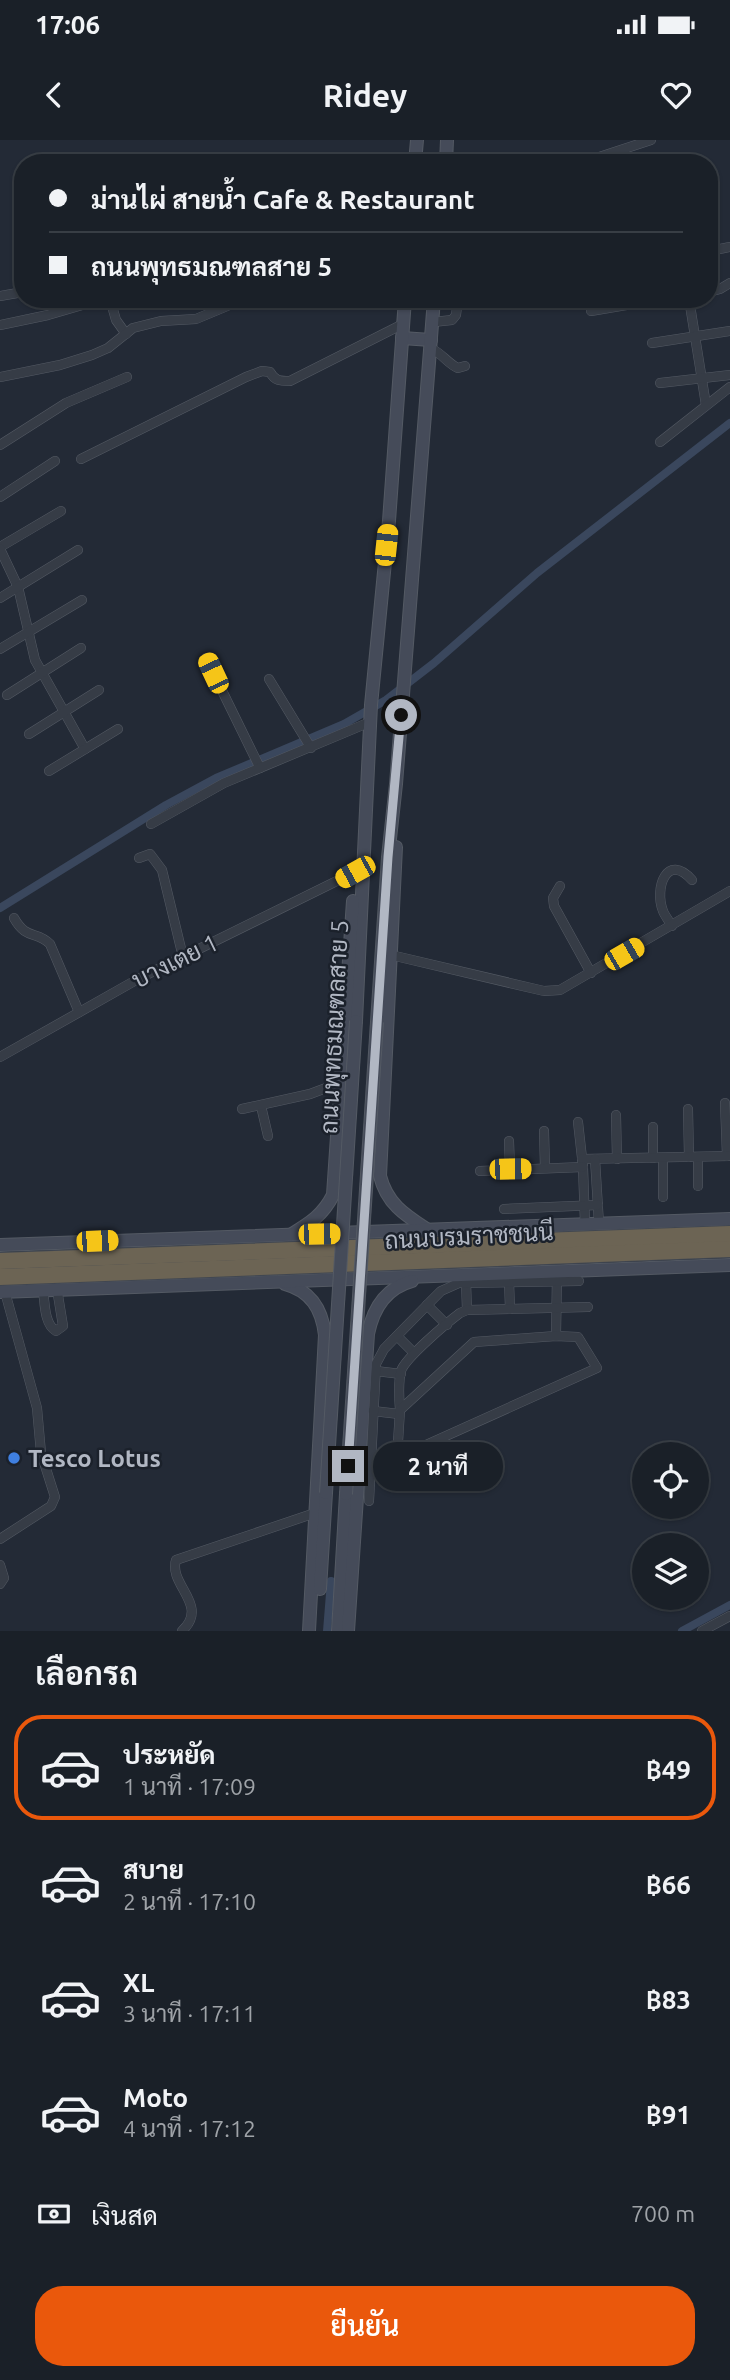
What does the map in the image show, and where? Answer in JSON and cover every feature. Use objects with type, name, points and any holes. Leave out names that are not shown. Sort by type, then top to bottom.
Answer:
[{"type":"highway","name":"ถนนบรมราชชนนี","points":[[0,1261],[730,1234]]},
{"type":"highway","name":"ถนนบรมราชชนนี","points":[[2,1287],[730,1249]]},
{"type":"main road","name":"ถนนพุทธมณฑลสาย 5","points":[[317,1631],[356,1021],[371,714],[404,308]]},
{"type":"main road","name":"ถนนพุทธมณฑลสาย 5","points":[[338,1631],[388,857],[434,308]]},
{"type":"main road","points":[[402,338],[431,344]]},
{"type":"main road","points":[[396,783],[396,870],[380,1176],[383,1188],[392,1203],[429,1230]]},
{"type":"main road","points":[[292,1234],[318,1218],[333,1195],[355,872],[367,787]]},
{"type":"main road","points":[[338,1142],[345,1160],[351,1163],[366,1164],[374,1161],[380,1151]]},
{"type":"main road","points":[[0,1245],[730,1219]]},
{"type":"main road","points":[[2,1287],[43,1290],[273,1280],[557,1276],[730,1265]]},
{"type":"main road","points":[[348,1631],[365,1456],[371,1372],[368,1334],[371,1320],[393,1289],[429,1276]]},
{"type":"main road","points":[[273,1280],[305,1292],[319,1309],[325,1335],[309,1631]]},
{"type":"main road","points":[[323,1366],[339,1358],[346,1358],[354,1360],[371,1372]]},
{"type":"street","points":[[608,154],[651,140]]},
{"type":"street","points":[[0,325],[72,308]]},
{"type":"street","points":[[113,308],[116,320],[126,334]]},
{"type":"street","points":[[0,377],[60,365],[92,355],[108,348],[133,328],[208,316],[225,308]]},
{"type":"street","points":[[433,322],[452,320],[457,308]]},
{"type":"street","points":[[591,311],[609,308]]},
{"type":"street","points":[[690,308],[706,405]]},
{"type":"street","points":[[80,458],[262,370],[270,372],[273,378],[279,381],[290,381],[403,324]]},
{"type":"street","points":[[652,343],[730,331]]},
{"type":"street","points":[[431,344],[452,366],[465,366]]},
{"type":"street","points":[[660,383],[730,374]]},
{"type":"street","points":[[0,445],[66,403],[127,377]]},
{"type":"street","points":[[660,442],[730,387]]},
{"type":"street","points":[[0,497],[55,461]]},
{"type":"street","points":[[61,511],[0,548],[18,586],[35,660],[85,749]]},
{"type":"street","points":[[0,597],[78,550]]},
{"type":"street","points":[[0,649],[82,600]]},
{"type":"street","points":[[8,695],[81,648]]},
{"type":"street","points":[[206,659],[257,762]]},
{"type":"street","points":[[270,679],[308,742]]},
{"type":"street","points":[[29,734],[99,690]]},
{"type":"street","points":[[151,824],[257,762],[371,714]]},
{"type":"street","points":[[49,771],[118,729]]},
{"type":"street","points":[[139,858],[150,854],[162,870],[183,957]]},
{"type":"street","points":[[672,926],[662,904],[660,890],[663,878],[676,869],[692,880]]},
{"type":"street","name":"บางเตย 1","points":[[0,1057],[138,979],[355,872]]},
{"type":"street","points":[[560,886],[553,898],[554,906],[591,973]]},
{"type":"street","points":[[391,955],[544,991],[559,990],[730,891]]},
{"type":"street","points":[[14,918],[21,930],[51,944],[79,1012]]},
{"type":"street","points":[[242,1110],[310,1094],[342,1082]]},
{"type":"street","points":[[480,1171],[545,1168],[595,1159],[728,1156],[728,1114],[725,1103]]},
{"type":"street","points":[[261,1106],[268,1136]]},
{"type":"street","points":[[688,1109],[698,1186]]},
{"type":"street","points":[[616,1115],[617,1159]]},
{"type":"street","points":[[578,1122],[586,1224]]},
{"type":"street","points":[[653,1127],[663,1197]]},
{"type":"street","points":[[544,1131],[545,1168]]},
{"type":"street","points":[[509,1141],[510,1169]]},
{"type":"street","points":[[595,1159],[599,1224]]},
{"type":"street","points":[[529,1169],[529,1181]]},
{"type":"street","points":[[504,1209],[598,1205]]},
{"type":"street","points":[[556,1336],[557,1276]]},
{"type":"street","points":[[369,1502],[365,1456],[373,1412],[371,1372],[379,1357],[397,1336],[446,1288],[466,1282],[557,1276],[579,1281]]},
{"type":"street","points":[[509,1281],[510,1309]]},
{"type":"street","points":[[466,1282],[467,1310]]},
{"type":"street","points":[[0,1539],[51,1506],[55,1497],[41,1453],[37,1408],[2,1287]]},
{"type":"street","points":[[43,1290],[48,1322],[50,1328],[56,1331],[63,1326],[57,1289]]},
{"type":"street","points":[[427,1305],[447,1325]]},
{"type":"street","points":[[397,1458],[401,1374],[414,1353],[460,1313],[467,1310],[588,1307]]},
{"type":"street","points":[[397,1336],[414,1353]]},
{"type":"street","points":[[365,1456],[397,1458],[597,1368],[579,1337],[474,1342],[400,1412],[373,1412]]},
{"type":"street","points":[[371,1372],[401,1374]]},
{"type":"street","points":[[183,1631],[192,1618],[192,1612],[175,1570],[176,1560],[315,1513]]},
{"type":"street","points":[[0,1565],[4,1578],[0,1584]]},
{"type":"street","points":[[702,1631],[730,1616]]},
{"type":"waterway","points":[[0,908],[166,805],[216,778],[344,724],[386,700],[434,663],[537,573],[730,423]]},
{"type":"waterway","points":[[327,1631],[331,1581]]},
{"type":"waterway","points":[[682,1631],[730,1605]]},
{"type":"place","name":"Tesco Lotus","points":[[14,1458]]},
{"type":"route","points":[[348,1466],[388,857],[401,715]]}]
